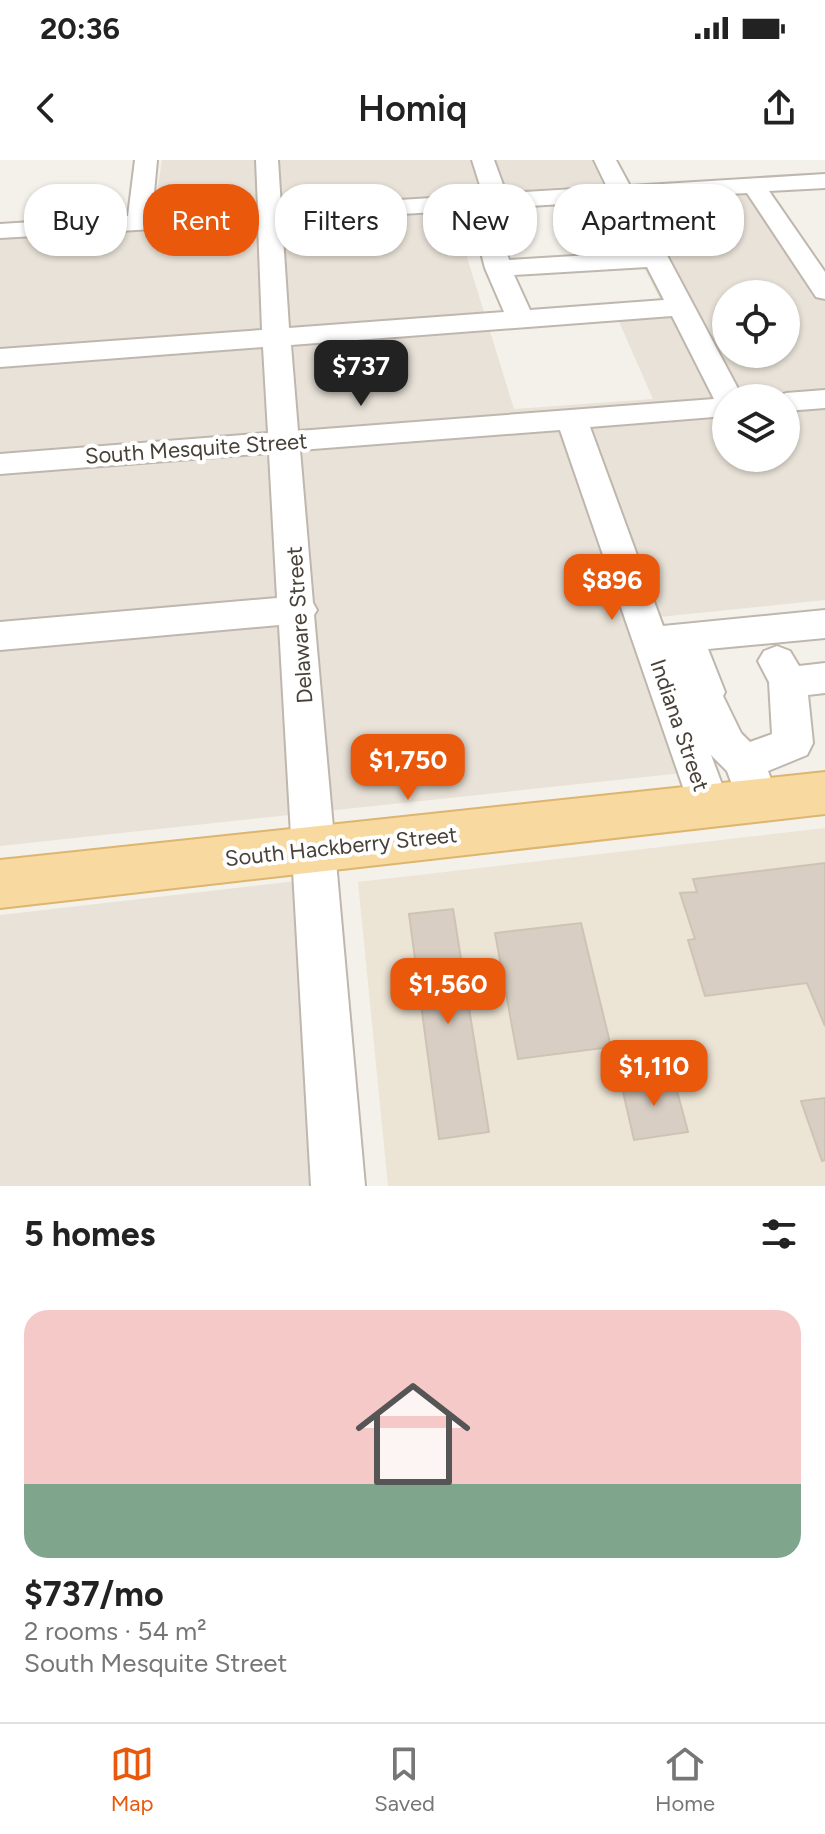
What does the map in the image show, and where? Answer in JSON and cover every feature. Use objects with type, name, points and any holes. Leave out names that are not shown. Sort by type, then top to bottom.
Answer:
[{"type":"main road","name":"South Hackberry Street","points":[[0,884],[709,806],[788,785]]},
{"type":"street","points":[[139,222],[146,160]]},
{"type":"street","name":"Delaware Street","points":[[267,160],[276,337],[287,441],[338,1186]]},
{"type":"street","points":[[483,160],[486,184]]},
{"type":"street","points":[[605,160],[617,184]]},
{"type":"street","points":[[771,160],[789,184]]},
{"type":"street","points":[[744,187],[825,181]]},
{"type":"street","points":[[754,186],[825,291]]},
{"type":"street","points":[[0,231],[423,205]]},
{"type":"street","points":[[496,256],[498,268],[521,319]]},
{"type":"street","points":[[654,256],[721,384]]},
{"type":"street","points":[[498,268],[656,259]]},
{"type":"street","points":[[0,358],[681,307]]},
{"type":"street","points":[[800,401],[825,399]]},
{"type":"street","name":"South Mesquite Street","points":[[0,464],[712,408]]},
{"type":"street","name":"Indiana Street","points":[[571,418],[668,639],[709,806]]},
{"type":"street","points":[[0,636],[299,610]]},
{"type":"street","points":[[762,630],[806,680],[788,785],[725,743],[709,700],[668,639],[762,630],[825,624]]},
{"type":"shaded area","points":[[162,160],[593,160],[605,184],[553,184],[553,188],[537,189],[537,184],[423,184],[423,256],[467,256],[514,409],[653,399],[617,317],[667,313],[638,256],[744,256],[744,189],[749,189],[825,299],[825,600],[630,620],[682,773],[0,846],[0,237],[24,235],[24,256],[127,256],[127,228],[143,227],[143,256],[259,256],[259,184],[158,184]]},
{"type":"shaded area","points":[[825,828],[825,1186],[388,1186],[358,882]]},
{"type":"shaded area","points":[[297,881],[312,1186],[0,1186],[0,915]]},
{"type":"building","points":[[825,863],[825,1026],[807,983],[705,996],[688,940],[695,939],[680,893],[697,892],[693,879]]},
{"type":"building","points":[[453,909],[489,1132],[439,1139],[409,914]]},
{"type":"building","points":[[581,923],[611,1047],[518,1059],[495,933]]},
{"type":"building","points":[[673,1076],[688,1132],[634,1140],[621,1083]]},
{"type":"building","points":[[825,1098],[825,1160],[822,1161],[801,1101]]}]
